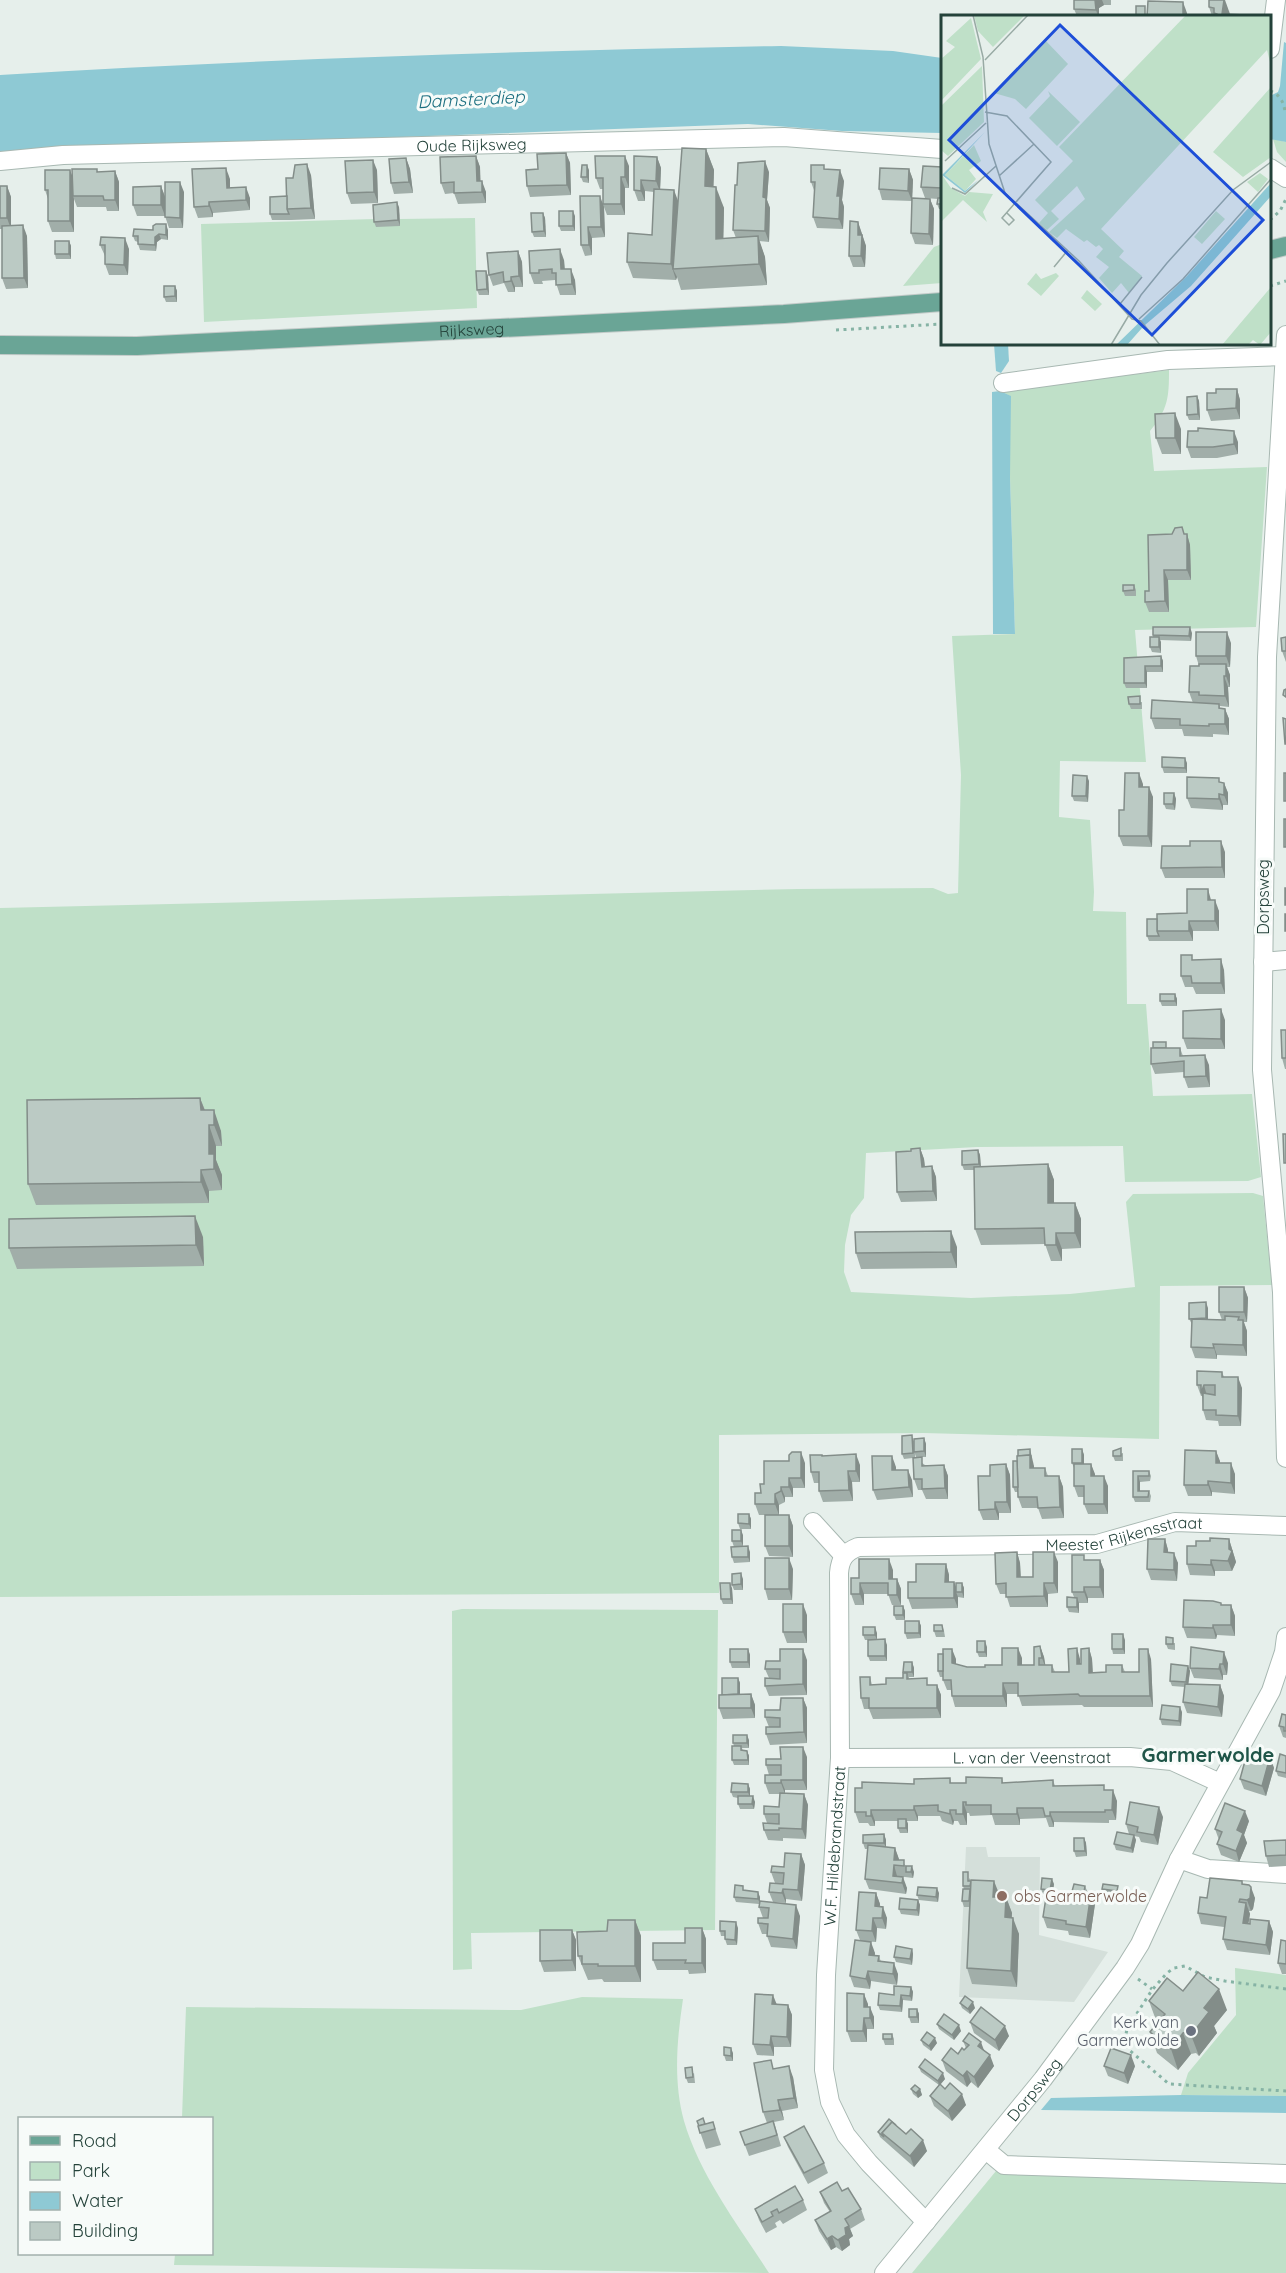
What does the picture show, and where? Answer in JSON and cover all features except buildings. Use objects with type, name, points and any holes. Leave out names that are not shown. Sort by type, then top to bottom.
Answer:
[{"type":"main road","points":[[1271,250],[1286,246]]},
{"type":"main road","name":"Rijksweg","points":[[0,345],[137,346],[784,314],[941,302]]},
{"type":"street","points":[[1271,35],[1276,0]]},
{"type":"street","name":"Oude Rijksweg","points":[[0,161],[63,155],[784,137],[941,149]]},
{"type":"street","points":[[1271,169],[1286,178]]},
{"type":"street","name":"Dorpsweg","points":[[1286,335],[1267,657],[1262,1070],[1282,1292],[1286,1458]]},
{"type":"street","points":[[1003,382],[1168,360],[1284,356]]},
{"type":"street","points":[[1263,962],[1286,960]]},
{"type":"street","points":[[813,1522],[844,1556]]},
{"type":"street","name":"Meester Rijkensstraat","points":[[844,1556],[849,1550],[858,1547],[1098,1544],[1175,1522],[1286,1526]]},
{"type":"street","name":"W.F. Hildebrandstraat","points":[[844,1556],[839,1573],[840,1758],[826,1975],[824,2070],[830,2102],[846,2135],[869,2163],[926,2222]]},
{"type":"street","name":"Dorpsweg","points":[[884,2273],[986,2150],[1125,1968],[1140,1944],[1179,1859],[1271,1691],[1284,1652],[1286,1637]]},
{"type":"street","name":"L. van der Veenstraat","points":[[840,1758],[1130,1757],[1172,1761],[1220,1783]]},
{"type":"street","points":[[1179,1859],[1208,1869],[1286,1874]]},
{"type":"street","points":[[986,2150],[1004,2165],[1286,2174]]},
{"type":"path","points":[[1271,91],[1283,102],[1285,114]]},
{"type":"path","points":[[1271,219],[1280,212],[1286,198]]},
{"type":"path","points":[[1271,285],[1286,281]]},
{"type":"path","points":[[1286,1989],[1205,1977],[1185,1966],[1174,1968],[1152,1990],[1127,2029],[1125,2039],[1128,2049],[1169,2084],[1286,2091]]},
{"type":"shaded area","name":"obs Garmerwolde","points":[[966,1847],[986,1847],[988,1857],[1040,1857],[1039,1935],[1108,1952],[1074,2002],[959,1997]]},
{"type":"green space","points":[[1273,139],[1286,142],[1286,162],[1277,152]]},
{"type":"green space","points":[[475,218],[477,308],[204,322],[201,224],[375,219],[376,226],[399,226],[400,219]]},
{"type":"green space","points":[[941,244],[941,283],[903,286],[934,247]]},
{"type":"green space","points":[[1169,370],[1166,403],[1161,416],[1150,431],[1154,471],[1267,467],[1256,627],[1135,630],[1146,762],[1060,761],[1059,817],[1090,820],[1093,911],[1126,912],[1127,1004],[1146,1004],[1153,1096],[1252,1094],[1261,1177],[1248,1181],[1125,1182],[1123,1146],[977,1147],[866,1153],[864,1198],[851,1215],[845,1245],[844,1272],[851,1292],[971,1298],[1070,1294],[1135,1287],[1126,1202],[1133,1194],[1253,1193],[1263,1196],[1272,1285],[1160,1286],[1159,1439],[923,1433],[719,1435],[719,1593],[0,1597],[0,908],[798,889],[933,888],[948,894],[958,893],[961,775],[952,636],[1015,634],[1010,396],[1000,391]]},
{"type":"green space","points":[[462,1609],[718,1610],[715,1930],[471,1933],[472,1969],[453,1970],[452,1611]]},
{"type":"green space","points":[[1235,1968],[1286,1975],[1286,2096],[1181,2095],[1188,2073],[1236,2015]]},
{"type":"green space","points":[[582,1997],[683,1999],[677,2075],[684,2121],[710,2181],[769,2273],[174,2265],[175,2255],[213,2255],[213,2117],[182,2117],[186,2007],[521,2010]]},
{"type":"green space","points":[[996,2171],[1286,2183],[1286,2273],[912,2273]]},
{"type":"water","points":[[1284,42],[1286,43],[1286,142],[1271,139],[1271,96],[1278,92]]},
{"type":"water","name":"Damsterdiep","points":[[781,46],[893,51],[941,58],[941,133],[842,131],[748,124],[0,152],[0,75],[195,64],[586,50]]},
{"type":"water","points":[[994,345],[1008,345],[1009,361],[1001,373],[996,371]]},
{"type":"water","points":[[1000,391],[1011,396],[1010,477],[1015,634],[993,634],[992,392]]},
{"type":"water","points":[[1181,2095],[1286,2096],[1286,2113],[1041,2110],[1051,2098]]},
{"type":"place","name":"obs Garmerwolde","points":[[1002,1896]]},
{"type":"place","name":"Kerk van Garmerwolde","points":[[1191,2031]]},
{"type":"district","name":"Garmerwolde","points":[[1208,1754]]}]
